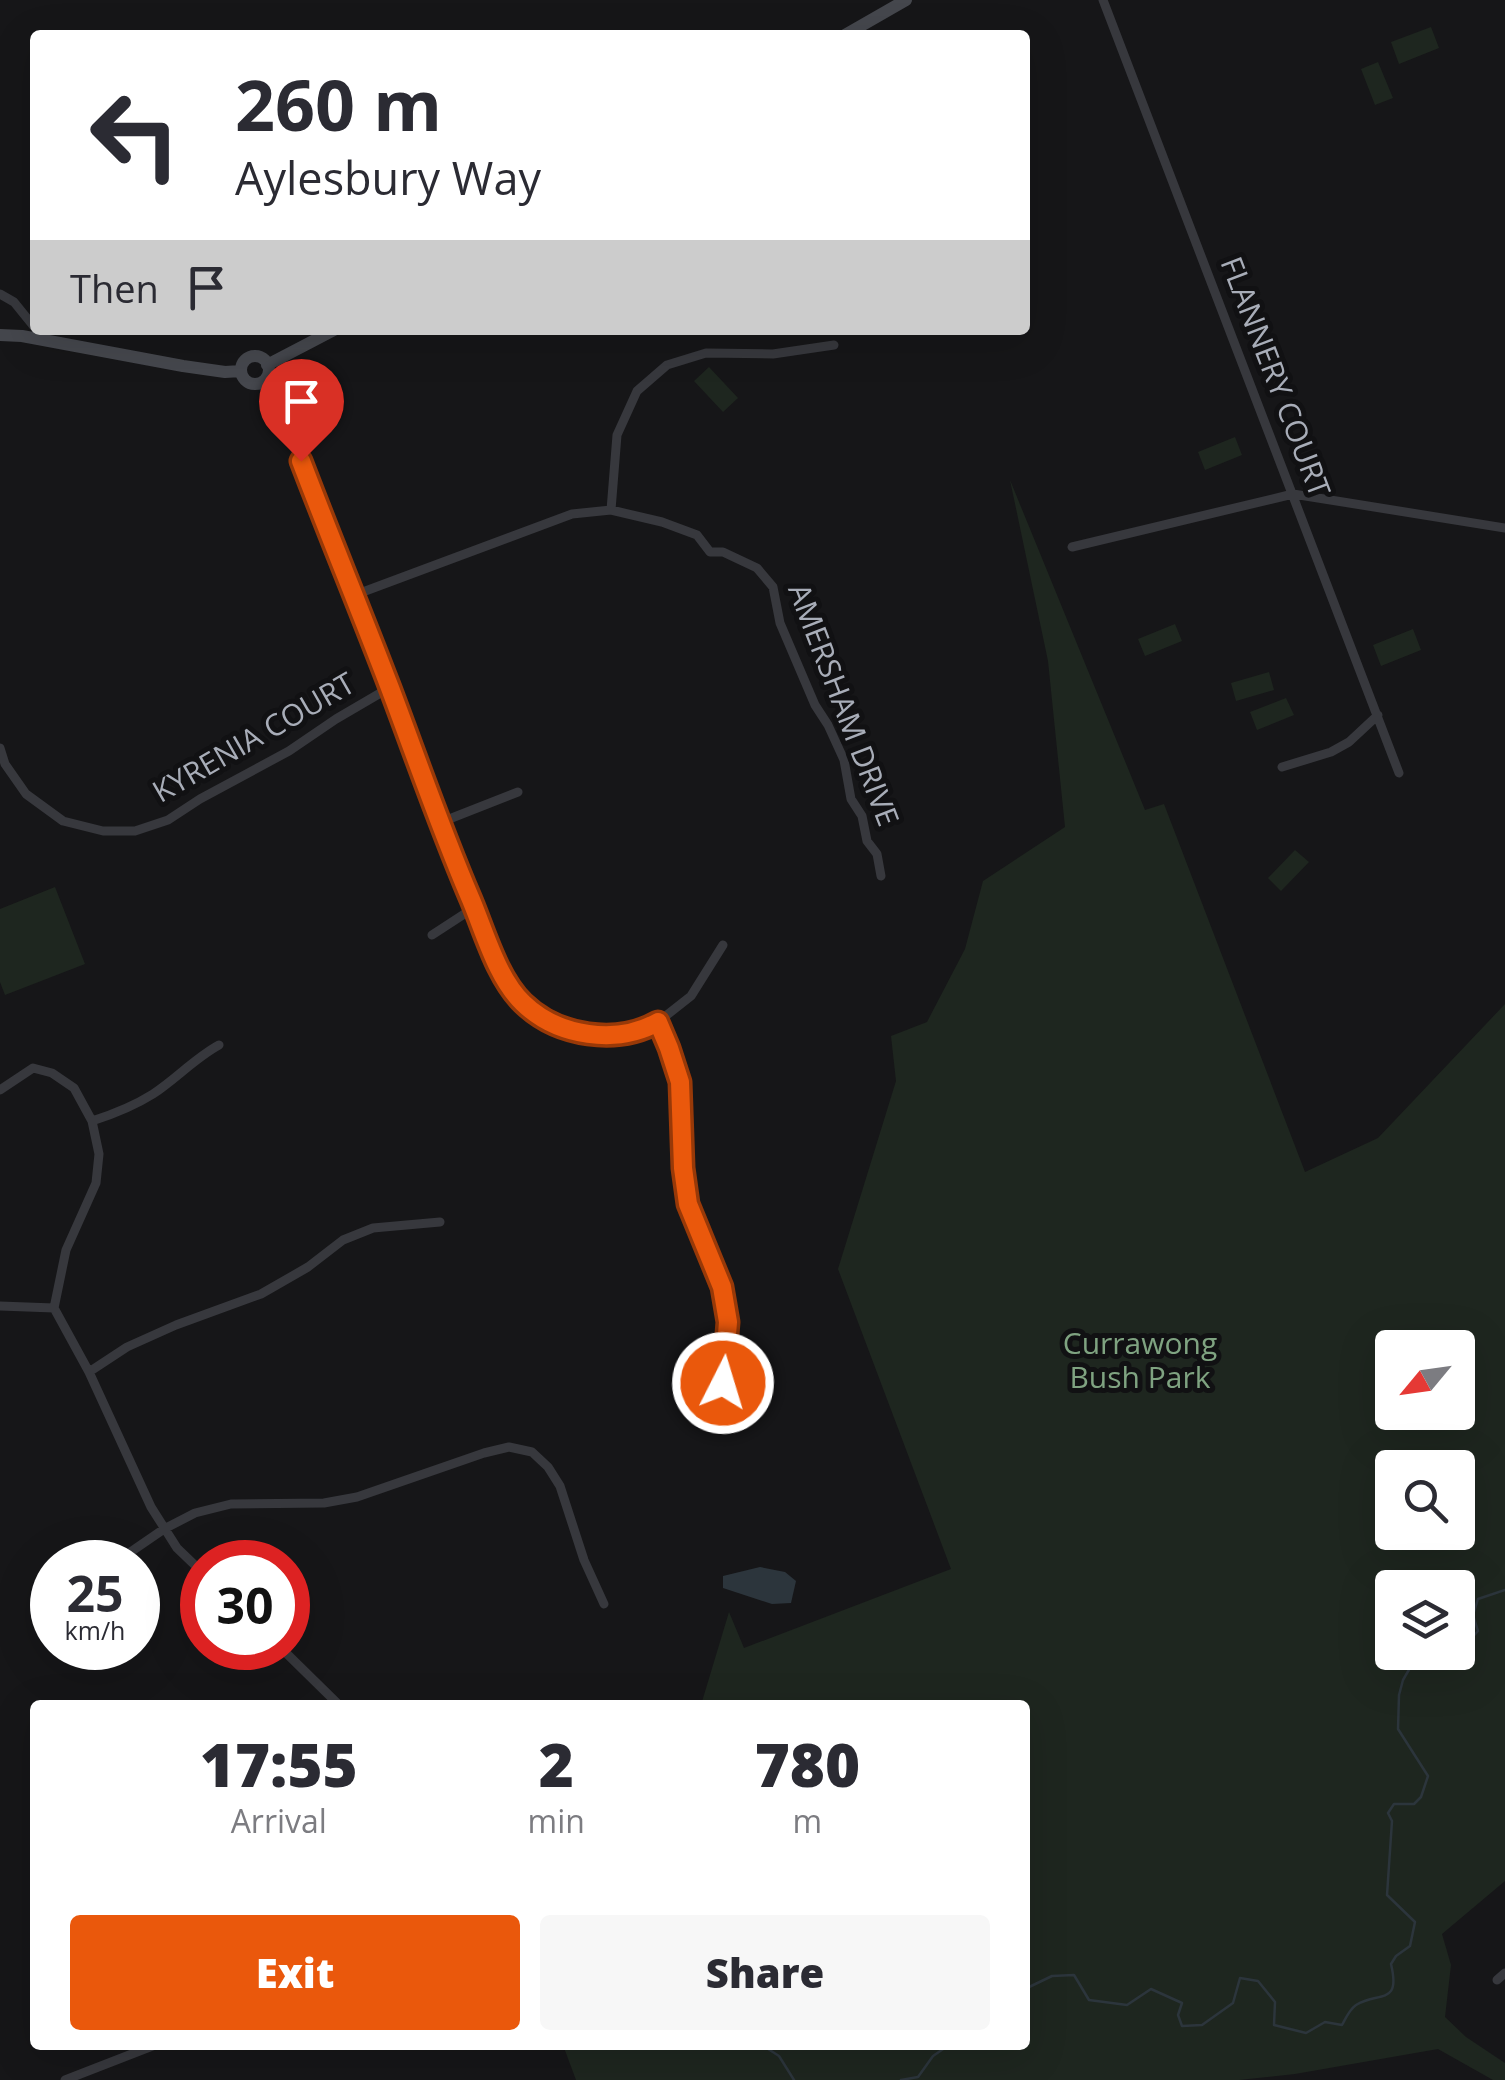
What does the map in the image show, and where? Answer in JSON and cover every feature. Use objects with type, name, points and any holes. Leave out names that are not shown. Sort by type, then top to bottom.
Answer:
[{"type":"main road","points":[[854,30],[906,0]]},
{"type":"main road","points":[[0,334],[30,332]]},
{"type":"main road","points":[[49,335],[183,366],[241,371]]},
{"type":"main road","points":[[268,365],[325,335]]},
{"type":"main road","points":[[250,357],[262,358],[268,365],[268,373],[260,382],[248,382],[241,371],[243,362],[250,357]]},
{"type":"street","name":"FLANNERY COURT","points":[[1103,0],[1399,773]]},
{"type":"street","points":[[0,294],[14,302],[30,324]]},
{"type":"street","points":[[611,510],[617,435],[637,391],[667,365],[706,353],[772,354],[834,345]]},
{"type":"street","points":[[260,382],[301,461],[439,823],[502,976],[523,1003],[573,1031],[606,1036],[640,1032],[691,996],[723,944]]},
{"type":"street","points":[[1072,547],[1293,494],[1505,528]]},
{"type":"street","name":"AMERSHAM DRIVE","points":[[352,596],[572,514],[611,510],[662,522],[697,536],[710,552],[724,552],[757,568],[773,587],[780,623],[844,760],[851,799],[862,816],[867,841],[877,854],[881,876]]},
{"type":"street","name":"KYRENIA COURT","points":[[0,748],[5,764],[26,794],[63,821],[103,831],[135,831],[168,820],[390,688]]},
{"type":"street","points":[[1282,767],[1331,752],[1349,742],[1378,715]]},
{"type":"street","points":[[439,823],[518,792]]},
{"type":"street","points":[[432,935],[475,907]]},
{"type":"street","points":[[658,1022],[680,1082],[688,1204],[722,1287],[728,1322],[723,1383]]},
{"type":"street","points":[[92,1121],[119,1112],[154,1092],[220,1044]]},
{"type":"street","points":[[0,1090],[34,1068],[52,1073],[74,1088],[92,1121],[98,1154],[96,1183],[66,1250],[54,1308],[89,1372],[150,1507],[180,1550]]},
{"type":"street","points":[[89,1372],[127,1347],[176,1324],[262,1294],[308,1267],[343,1240],[373,1228],[440,1222]]},
{"type":"street","points":[[0,1306],[54,1308]]},
{"type":"street","points":[[148,1540],[195,1514],[231,1504],[324,1503],[357,1497],[510,1446],[532,1452],[548,1466],[560,1486],[584,1560],[604,1604]]},
{"type":"street","points":[[303,1670],[334,1700]]},
{"type":"street","points":[[65,2080],[142,2050]]},
{"type":"green space","points":[[1431,27],[1439,48],[1399,64],[1391,42]]},
{"type":"green space","points":[[1378,62],[1393,98],[1375,105],[1361,69]]},
{"type":"green space","points":[[709,367],[738,398],[723,412],[694,381]]},
{"type":"green space","points":[[1235,437],[1242,455],[1205,470],[1198,452]]},
{"type":"green space","name":"Currawong Bush Park","points":[[1010,480],[1145,810],[1164,804],[1305,1172],[1378,1138],[1505,1004],[1505,1881],[1442,1934],[1451,1965],[1445,2017],[1466,2037],[1505,2063],[1505,2080],[1493,2080],[1438,2049],[1239,2080],[576,2080],[565,2050],[1030,2050],[1030,1700],[703,1700],[729,1612],[744,1648],[951,1569],[838,1269],[896,1081],[891,1036],[927,1022],[965,949],[983,881],[1065,827],[1048,661]]},
{"type":"green space","points":[[1175,624],[1182,641],[1145,656],[1138,639]]},
{"type":"green space","points":[[1413,629],[1421,650],[1381,666],[1373,645]]},
{"type":"green space","points":[[1269,672],[1274,690],[1236,701],[1231,683]]},
{"type":"green space","points":[[1286,698],[1294,715],[1257,730],[1250,712]]},
{"type":"green space","points":[[1295,850],[1309,862],[1281,891],[1268,878]]},
{"type":"green space","points":[[55,887],[85,964],[5,995],[0,982],[0,909]]},
{"type":"shaded area","points":[[760,1567],[785,1572],[796,1581],[791,1603],[772,1604],[723,1588],[723,1576]]},
{"type":"waterway","points":[[1475,1609],[1478,1599],[1505,1590]]},
{"type":"waterway","points":[[1475,1621],[1475,1634]]},
{"type":"waterway","points":[[1030,1987],[1052,1976],[1074,1975],[1089,2000],[1127,2005],[1151,1989],[1182,2003],[1178,2015],[1182,2026],[1202,2025],[1233,2003],[1240,1978],[1258,1981],[1275,2002],[1274,2025],[1306,2033],[1325,2022],[1342,2025],[1356,2005],[1390,1992],[1391,1964],[1410,1946],[1415,1922],[1387,1895],[1392,1821],[1388,1813],[1394,1804],[1414,1804],[1421,1797],[1428,1776],[1398,1729],[1399,1695],[1409,1670]]},
{"type":"waterway","points":[[770,2050],[779,2056],[794,2080]]},
{"type":"waterway","points":[[901,2080],[918,2077],[942,2050]]},
{"type":"route","points":[[301,461],[439,823],[502,976],[523,1003],[573,1031],[606,1036],[640,1032],[658,1022],[680,1082],[688,1204],[722,1287],[728,1322],[723,1383]]}]
